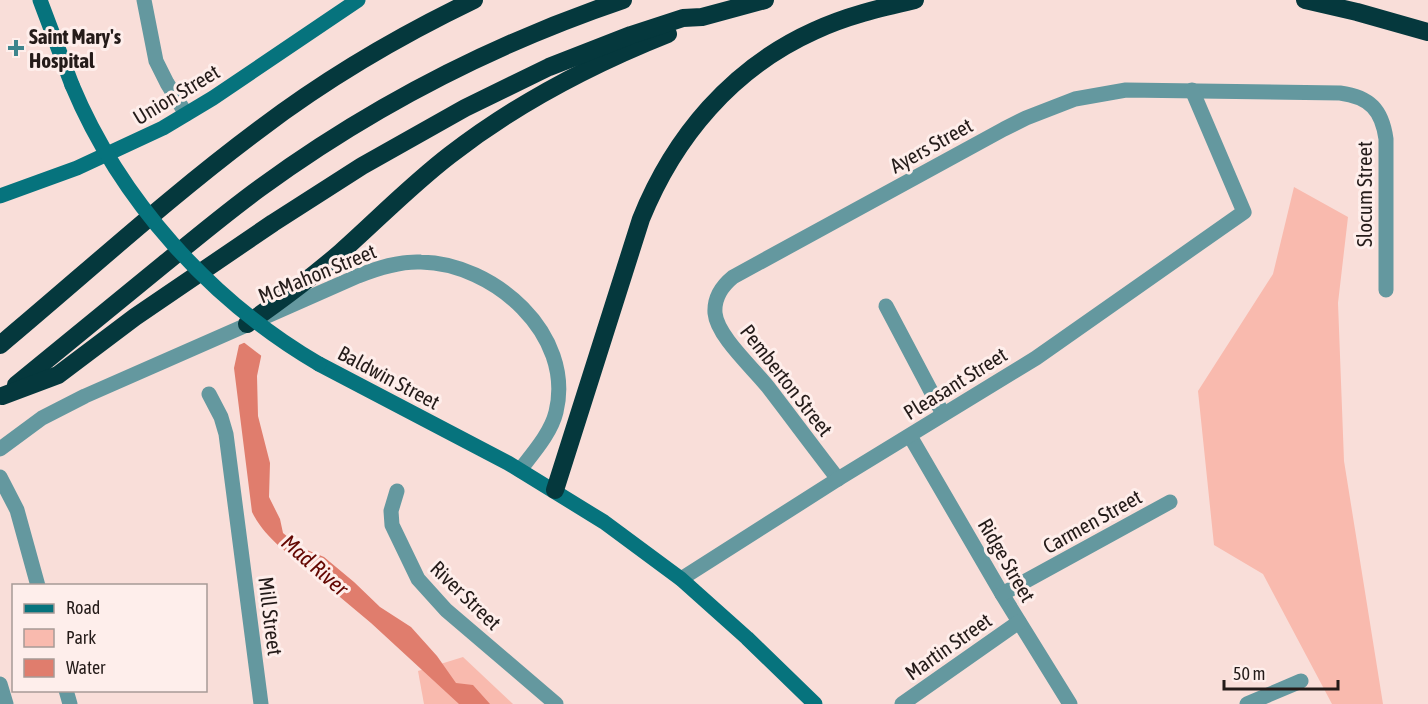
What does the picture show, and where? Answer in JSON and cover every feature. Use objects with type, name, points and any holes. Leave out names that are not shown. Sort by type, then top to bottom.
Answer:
[{"type":"highway","points":[[0,345],[208,169],[260,129],[345,71],[410,33],[474,0]]},
{"type":"highway","points":[[1,397],[240,202],[320,146],[380,109],[463,65],[533,34],[623,0]]},
{"type":"highway","points":[[1,397],[58,375],[178,287],[273,223],[362,166],[436,123],[574,56],[675,20],[702,17],[765,0]]},
{"type":"highway","points":[[555,490],[641,219],[662,172],[684,138],[709,107],[735,82],[787,45],[837,22],[915,0]]},
{"type":"highway","points":[[1305,0],[1366,14],[1428,32]]},
{"type":"highway","points":[[247,324],[308,280],[427,173],[477,135],[576,75],[686,27],[702,17]]},
{"type":"main road","name":"Baldwin Street","points":[[40,0],[87,118],[117,169],[154,220],[181,252],[241,309],[285,343],[319,364],[520,470],[626,537],[681,579],[816,704]]},
{"type":"main road","name":"Union Street","points":[[0,196],[108,155],[186,114],[358,0]]},
{"type":"street","points":[[144,0],[156,61],[186,114]]},
{"type":"street","name":"Ayers Street","points":[[716,302],[719,292],[733,277],[1026,118],[1075,99],[1099,94],[1143,89],[1192,90]]},
{"type":"street","name":"Pleasant Street","points":[[681,579],[1079,329],[1244,212],[1192,90]]},
{"type":"street","name":"Slocum Street","points":[[1192,90],[1341,93],[1356,95],[1369,102],[1378,112],[1384,124],[1386,140],[1386,290]]},
{"type":"street","name":"McMahon Street","points":[[0,449],[36,422],[68,404],[247,324],[358,276],[400,263],[420,262],[442,264],[469,271],[492,282],[522,307],[549,346],[558,393],[555,417],[520,470]]},
{"type":"street","name":"Pemberton Street","points":[[716,302],[715,313],[718,325],[725,336],[767,386],[838,479]]},
{"type":"street","points":[[886,306],[943,414]]},
{"type":"street","name":"Mill Street","points":[[209,394],[221,417],[226,434],[261,704]]},
{"type":"street","name":"Ridge Street","points":[[909,436],[1070,704]]},
{"type":"street","points":[[0,477],[6,500],[17,510],[38,584]]},
{"type":"street","name":"River Street","points":[[397,491],[391,510],[392,525],[418,579],[446,610],[556,704]]},
{"type":"street","name":"Carmen Street","points":[[1002,594],[1170,502]]},
{"type":"street","name":"Martin Street","points":[[902,704],[1019,622]]},
{"type":"street","points":[[1247,704],[1301,681]]},
{"type":"street","points":[[0,684],[6,704]]},
{"type":"green space","points":[[1294,187],[1348,217],[1338,303],[1344,461],[1383,704],[1332,704],[1263,574],[1214,545],[1198,391],[1273,274]]},
{"type":"green space","points":[[463,657],[513,704],[424,704],[418,671]]},
{"type":"water","name":"Mad River","points":[[266,333],[257,376],[258,416],[270,463],[269,497],[280,519],[283,533],[300,547],[324,557],[380,607],[411,627],[437,656],[456,683],[473,685],[490,704],[459,704],[371,623],[279,546],[255,517],[252,512],[234,368],[239,345]]},
{"type":"pier","points":[[265,330],[269,334],[263,357],[242,341]]},
{"type":"place","name":"Saint Mary's Hospital","points":[[16,48]]}]
